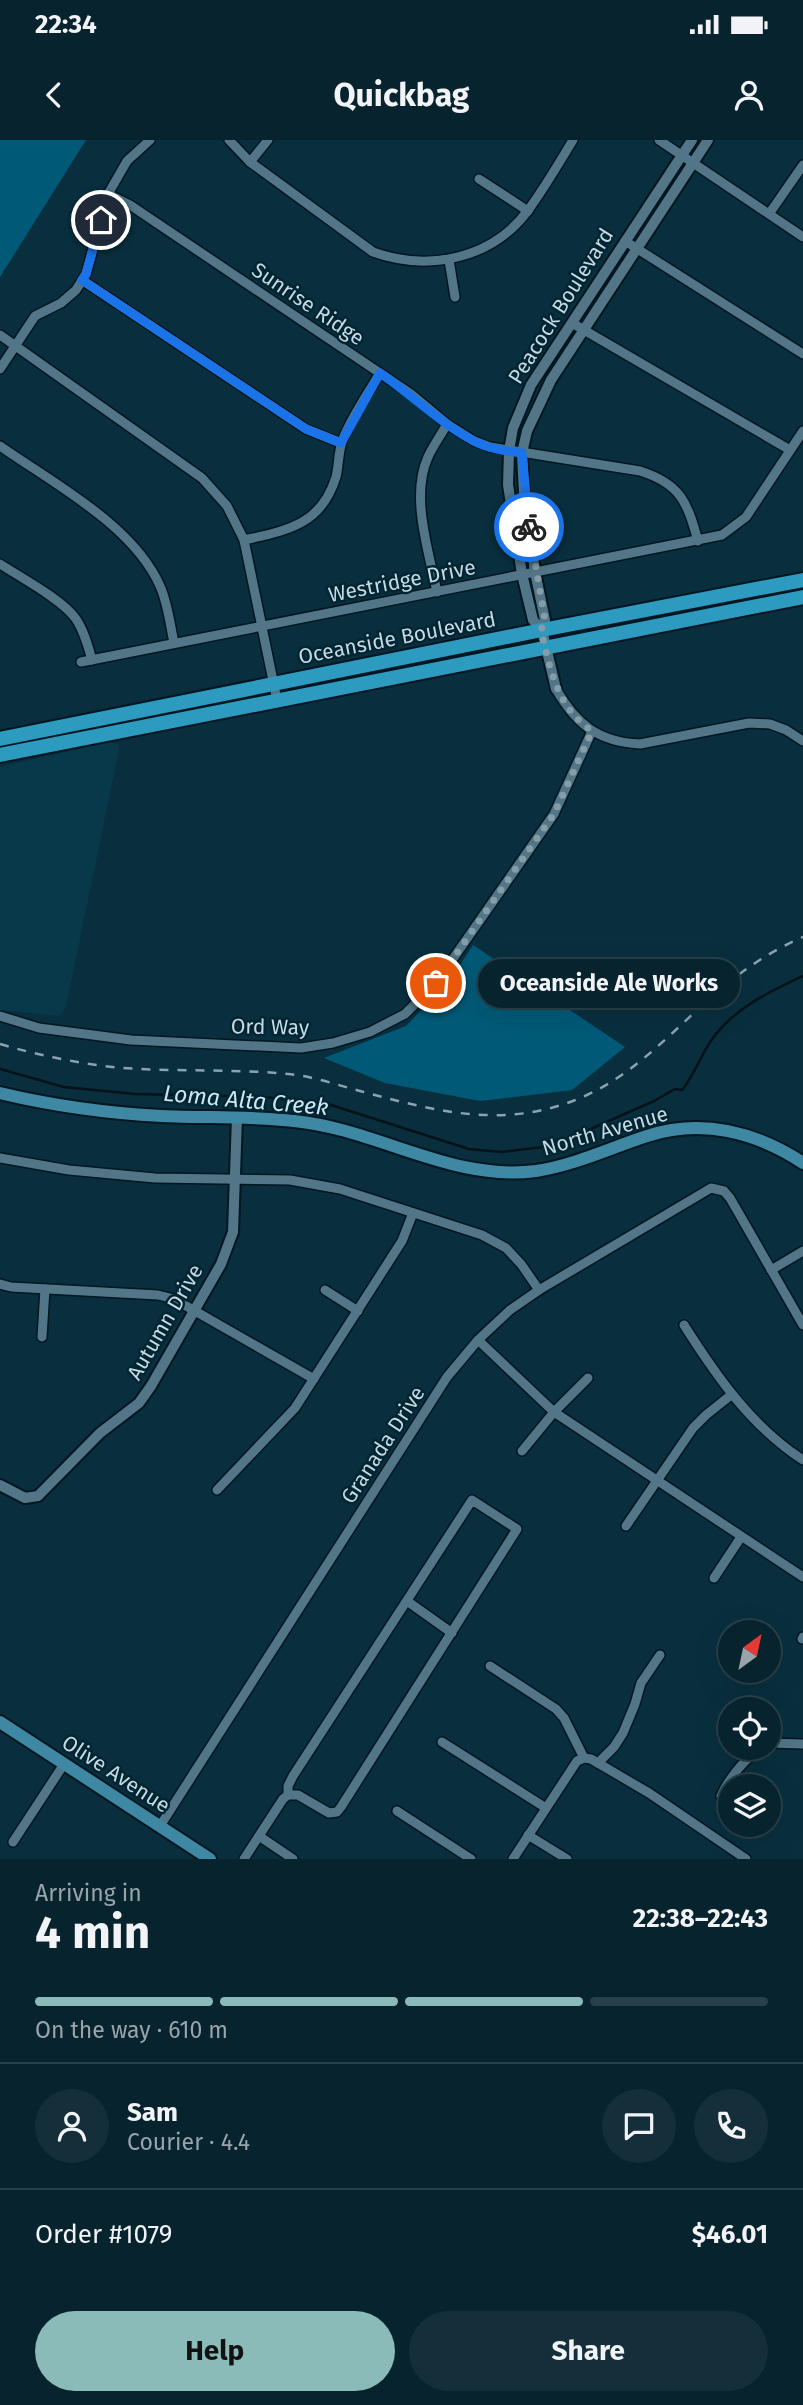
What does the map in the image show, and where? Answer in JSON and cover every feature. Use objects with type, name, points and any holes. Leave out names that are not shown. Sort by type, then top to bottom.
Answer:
[{"type":"main road","name":"Oceanside Boulevard","points":[[0,739],[803,580]]},
{"type":"main road","name":"Oceanside Boulevard","points":[[0,755],[803,597]]},
{"type":"main road","name":"North Avenue","points":[[0,1093],[86,1111],[296,1121],[337,1128],[455,1166],[479,1171],[534,1171],[564,1166],[648,1135],[695,1128],[724,1130],[761,1139],[803,1163]]},
{"type":"main road","name":"Olive Avenue","points":[[0,1722],[210,1859]]},
{"type":"street","points":[[0,369],[35,316],[61,303],[76,290],[86,274],[108,194],[127,161],[150,140]]},
{"type":"street","points":[[229,140],[250,162],[373,252],[406,261],[436,262],[485,248],[505,236],[528,211],[573,140]]},
{"type":"street","points":[[250,162],[268,140]]},
{"type":"street","points":[[659,140],[803,237]]},
{"type":"street","name":"Peacock Boulevard","points":[[692,140],[531,385],[513,428],[508,485],[522,574],[533,620],[541,630],[556,689],[567,708],[592,731],[605,738],[640,744],[749,723],[770,724],[803,741]]},
{"type":"street","name":"Peacock Boulevard","points":[[541,630],[545,620],[524,493],[522,453],[527,430],[551,380],[708,140]]},
{"type":"street","points":[[769,214],[803,165]]},
{"type":"street","points":[[479,179],[528,211]]},
{"type":"street","name":"Sunrise Ridge","points":[[108,194],[130,205],[411,394],[474,442],[509,451],[640,471],[657,477],[678,493],[690,509],[698,541]]},
{"type":"street","points":[[625,241],[803,354]]},
{"type":"street","points":[[449,260],[455,297]]},
{"type":"street","points":[[82,280],[306,429],[341,443]]},
{"type":"street","points":[[572,323],[790,450]]},
{"type":"street","points":[[0,335],[202,478],[227,506],[244,540],[277,699]]},
{"type":"street","points":[[244,540],[285,530],[304,522],[325,504],[336,476],[341,443],[380,373]]},
{"type":"street","points":[[437,592],[419,501],[427,458],[447,424]]},
{"type":"street","name":"Westridge Drive","points":[[81,662],[722,535],[746,517],[803,431]]},
{"type":"street","points":[[0,446],[110,522],[131,541],[160,586],[174,643]]},
{"type":"street","points":[[0,564],[66,609],[76,619],[86,638],[92,660]]},
{"type":"street","name":"Ord Way","points":[[0,1016],[38,1028],[131,1040],[301,1048],[333,1043],[370,1032],[405,1014],[436,983],[554,814],[592,731]]},
{"type":"street","name":"Autumn Drive","points":[[0,1485],[16,1495],[33,1498],[38,1496],[100,1433],[139,1403],[195,1310],[229,1245],[233,1232],[237,1117]]},
{"type":"street","points":[[0,1158],[69,1170],[155,1178],[289,1180],[317,1184],[482,1235],[506,1248],[522,1264],[539,1290]]},
{"type":"street","name":"Granada Drive","points":[[160,1826],[447,1377],[478,1340],[510,1310],[711,1188],[724,1191],[730,1199],[771,1270]]},
{"type":"street","points":[[217,1490],[295,1408],[402,1241],[413,1213]]},
{"type":"street","points":[[803,1251],[771,1270],[803,1325]]},
{"type":"street","points":[[0,1284],[11,1287],[158,1295],[174,1299],[314,1379]]},
{"type":"street","points":[[42,1337],[45,1289]]},
{"type":"street","points":[[325,1290],[358,1311]]},
{"type":"street","points":[[684,1325],[716,1376],[732,1395],[757,1423],[803,1460]]},
{"type":"street","points":[[478,1340],[554,1412],[803,1577]]},
{"type":"street","points":[[522,1451],[554,1412],[588,1378]]},
{"type":"street","points":[[626,1526],[694,1429],[706,1415],[732,1395]]},
{"type":"street","points":[[244,1859],[283,1799],[288,1796],[298,1795],[329,1814],[337,1812],[517,1529],[472,1500],[293,1776],[288,1786],[288,1796]]},
{"type":"street","points":[[714,1578],[741,1537]]},
{"type":"street","points":[[407,1601],[452,1633]]},
{"type":"street","points":[[598,1763],[623,1733],[641,1683],[660,1655]]},
{"type":"street","points":[[490,1666],[556,1709],[564,1718],[584,1758]]},
{"type":"street","points":[[442,1742],[546,1808]]},
{"type":"street","points":[[781,1742],[803,1744]]},
{"type":"street","points":[[513,1859],[577,1761],[584,1758],[598,1763],[649,1793],[746,1859]]},
{"type":"street","points":[[732,1774],[745,1760]]},
{"type":"street","points":[[13,1842],[64,1764]]},
{"type":"street","points":[[397,1811],[471,1859]]},
{"type":"street","points":[[528,1835],[567,1859]]},
{"type":"street","points":[[259,1836],[293,1859]]},
{"type":"shaded area","points":[[0,140],[86,140],[0,277]]},
{"type":"shaded area","points":[[109,742],[120,745],[66,1007],[59,1016],[0,1010],[0,767]]},
{"type":"shaded area","points":[[473,945],[625,1047],[572,1090],[480,1101],[385,1083],[324,1058],[406,1026],[451,979]]},
{"type":"waterway","name":"Loma Alta Creek","points":[[0,1069],[64,1087],[135,1094],[263,1097],[328,1104],[469,1149],[502,1152],[552,1146],[675,1089],[682,1090],[713,1038],[732,1017],[766,994],[803,976]]},
{"type":"railway","points":[[0,1044],[103,1066],[297,1075],[446,1111],[501,1115],[530,1113],[587,1095],[626,1072],[736,977],[773,952],[803,937]]},
{"type":"way so far","points":[[436,983],[554,814],[592,731],[567,708],[556,689],[541,630],[545,620],[529,527]]},
{"type":"place","name":"Oceanside Ale Works","points":[[436,983]]},
{"type":"route","points":[[101,220],[82,280],[306,429],[341,443],[380,373],[474,442],[522,453],[529,527]]}]
